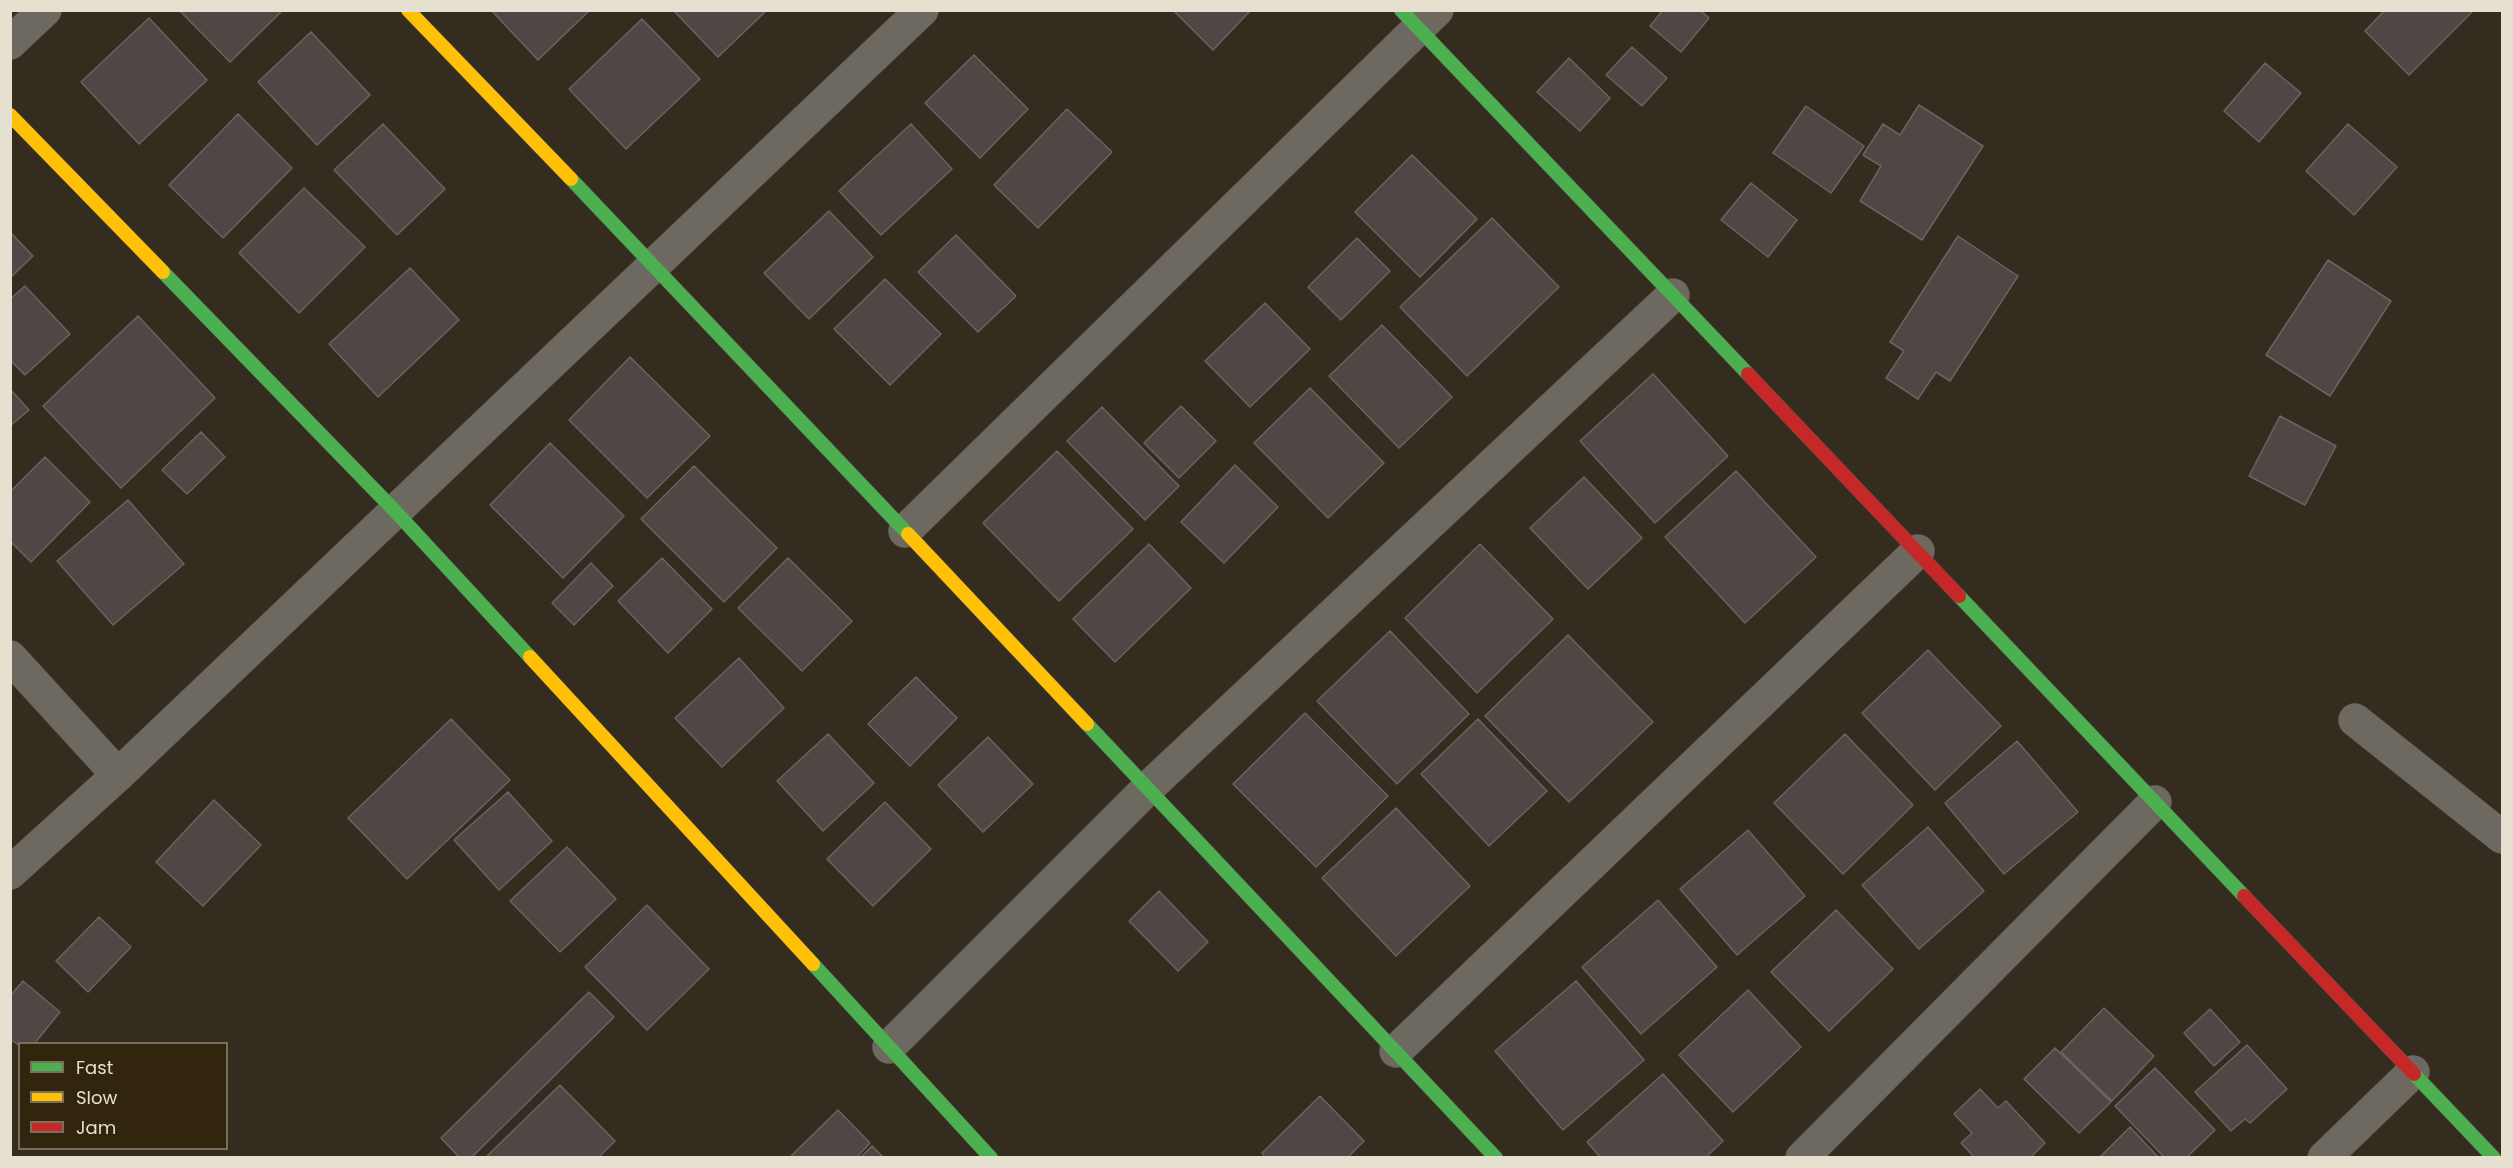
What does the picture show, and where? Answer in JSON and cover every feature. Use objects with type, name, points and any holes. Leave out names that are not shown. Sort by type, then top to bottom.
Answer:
[{"type":"street","points":[[10,43],[45,10]]},
{"type":"street","points":[[408,10],[654,265],[1496,1158]]},
{"type":"street","points":[[10,873],[118,775],[654,265],[911,14]]},
{"type":"street","points":[[905,531],[1419,16],[1673,295],[2494,1158]]},
{"type":"street","points":[[10,115],[395,511],[991,1158]]},
{"type":"street","points":[[889,1047],[1148,788],[1673,295]]},
{"type":"street","points":[[1396,1051],[1918,551]]},
{"type":"street","points":[[10,657],[118,775]]},
{"type":"street","points":[[2355,720],[2502,837]]},
{"type":"street","points":[[1802,1158],[2155,802]]},
{"type":"street","points":[[2324,1158],[2413,1072]]},
{"type":"building","points":[[179,10],[283,10],[230,62]]},
{"type":"building","points":[[491,10],[590,10],[538,60]]},
{"type":"building","points":[[673,10],[767,10],[718,57]]},
{"type":"building","points":[[1173,10],[1251,10],[1213,50]]},
{"type":"building","points":[[1663,10],[1700,10],[1709,18],[1681,52],[1650,26]]},
{"type":"building","points":[[2385,10],[2474,10],[2409,75],[2365,31]]},
{"type":"building","points":[[149,18],[207,80],[139,144],[81,82]]},
{"type":"building","points":[[642,19],[700,79],[626,149],[569,89]]},
{"type":"building","points":[[311,32],[370,95],[317,145],[258,82]]},
{"type":"building","points":[[1632,47],[1667,78],[1642,106],[1606,75]]},
{"type":"building","points":[[974,55],[1028,109],[980,158],[925,103]]},
{"type":"building","points":[[1569,58],[1610,98],[1580,131],[1537,92]]},
{"type":"building","points":[[2265,63],[2301,93],[2259,142],[2224,111]]},
{"type":"building","points":[[1919,105],[1983,146],[1922,240],[1860,201],[1881,166],[1863,155],[1883,124],[1900,135]]},
{"type":"building","points":[[1806,106],[1864,146],[1831,193],[1773,153]]},
{"type":"building","points":[[1067,109],[1112,152],[1038,228],[994,185]]},
{"type":"building","points":[[238,114],[292,168],[223,238],[169,185]]},
{"type":"building","points":[[383,124],[445,189],[397,235],[334,170]]},
{"type":"building","points":[[911,124],[952,169],[881,235],[839,191]]},
{"type":"building","points":[[2348,124],[2397,167],[2354,215],[2306,171]]},
{"type":"building","points":[[1412,155],[1477,219],[1420,277],[1355,212]]},
{"type":"building","points":[[1751,183],[1797,220],[1768,257],[1721,220]]},
{"type":"building","points":[[304,188],[365,247],[299,313],[239,253]]},
{"type":"building","points":[[829,211],[873,257],[809,319],[764,273]]},
{"type":"building","points":[[1492,218],[1559,287],[1467,376],[1400,307]]},
{"type":"building","points":[[10,232],[33,256],[10,278]]},
{"type":"building","points":[[956,235],[1016,296],[978,332],[918,272]]},
{"type":"building","points":[[1958,236],[2018,276],[1950,381],[1936,372],[1918,399],[1886,378],[1904,351],[1890,342]]},
{"type":"building","points":[[1357,238],[1390,271],[1341,320],[1308,287]]},
{"type":"building","points":[[2328,260],[2391,301],[2330,396],[2266,355]]},
{"type":"building","points":[[410,268],[459,320],[378,397],[329,344]]},
{"type":"building","points":[[885,279],[941,334],[890,385],[834,329]]},
{"type":"building","points":[[25,286],[70,334],[25,375],[10,360],[10,299]]},
{"type":"building","points":[[1265,303],[1310,349],[1250,407],[1205,361]]},
{"type":"building","points":[[138,316],[215,398],[121,488],[43,406]]},
{"type":"building","points":[[1382,325],[1452,397],[1399,448],[1329,376]]},
{"type":"building","points":[[630,357],[710,436],[647,498],[569,420]]},
{"type":"building","points":[[1653,374],[1728,456],[1655,523],[1580,441]]},
{"type":"building","points":[[1310,388],[1384,463],[1328,518],[1254,443]]},
{"type":"building","points":[[10,389],[29,410],[10,426]]},
{"type":"building","points":[[1181,406],[1216,441],[1179,478],[1144,443]]},
{"type":"building","points":[[1102,407],[1179,486],[1145,520],[1067,441]]},
{"type":"building","points":[[2280,416],[2336,446],[2305,505],[2249,476]]},
{"type":"building","points":[[201,432],[225,457],[187,494],[162,470]]},
{"type":"building","points":[[550,443],[624,516],[563,578],[490,505]]},
{"type":"building","points":[[1057,451],[1133,529],[1059,601],[983,523]]},
{"type":"building","points":[[45,457],[90,502],[31,562],[10,541],[10,492]]},
{"type":"building","points":[[1235,465],[1278,507],[1224,563],[1181,522]]},
{"type":"building","points":[[694,466],[777,548],[724,602],[641,519]]},
{"type":"building","points":[[1736,471],[1816,557],[1745,623],[1665,537]]},
{"type":"building","points":[[1584,477],[1642,538],[1588,589],[1530,528]]},
{"type":"building","points":[[128,500],[184,564],[113,625],[57,561]]},
{"type":"building","points":[[1149,544],[1191,588],[1115,662],[1073,619]]},
{"type":"building","points":[[1480,544],[1553,619],[1477,693],[1405,618]]},
{"type":"building","points":[[662,558],[712,609],[668,653],[618,601]]},
{"type":"building","points":[[788,558],[852,621],[802,671],[738,608]]},
{"type":"building","points":[[591,563],[613,586],[574,625],[552,603]]},
{"type":"building","points":[[1390,631],[1469,714],[1397,784],[1317,701]]},
{"type":"building","points":[[1568,635],[1653,722],[1569,802],[1485,716]]},
{"type":"building","points":[[1928,650],[2001,726],[1935,790],[1862,713]]},
{"type":"building","points":[[739,658],[784,708],[722,767],[675,718]]},
{"type":"building","points":[[916,677],[957,718],[910,766],[868,724]]},
{"type":"building","points":[[1305,713],[1388,796],[1316,867],[1233,784]]},
{"type":"building","points":[[451,719],[510,780],[407,879],[348,818]]},
{"type":"building","points":[[1478,719],[1547,791],[1489,846],[1421,774]]},
{"type":"building","points":[[828,734],[874,783],[823,831],[777,781]]},
{"type":"building","points":[[1845,734],[1913,805],[1843,874],[1774,803]]},
{"type":"building","points":[[988,737],[1033,784],[983,832],[938,785]]},
{"type":"building","points":[[2017,741],[2078,812],[2004,874],[1945,803]]},
{"type":"building","points":[[508,792],[552,841],[499,890],[454,840]]},
{"type":"building","points":[[214,800],[261,845],[203,906],[156,862]]},
{"type":"building","points":[[885,802],[931,849],[873,906],[827,859]]},
{"type":"building","points":[[1396,808],[1470,886],[1396,956],[1322,878]]},
{"type":"building","points":[[1928,827],[1984,891],[1919,949],[1862,885]]},
{"type":"building","points":[[1748,830],[1805,896],[1737,955],[1680,889]]},
{"type":"building","points":[[567,847],[616,899],[560,952],[510,901]]},
{"type":"building","points":[[1159,891],[1208,942],[1178,971],[1129,921]]},
{"type":"building","points":[[1658,900],[1717,967],[1641,1034],[1582,967]]},
{"type":"building","points":[[647,905],[709,969],[647,1030],[585,967]]},
{"type":"building","points":[[1836,910],[1893,969],[1829,1031],[1771,972]]},
{"type":"building","points":[[99,917],[131,947],[88,992],[56,961]]},
{"type":"building","points":[[23,981],[60,1012],[36,1042],[18,1042],[18,1045],[10,1039],[10,996]]},
{"type":"building","points":[[1576,981],[1644,1060],[1563,1130],[1495,1051]]},
{"type":"building","points":[[1748,990],[1801,1047],[1733,1112],[1679,1055]]},
{"type":"building","points":[[589,992],[614,1017],[471,1158],[460,1158],[441,1138]]},
{"type":"building","points":[[2104,1008],[2154,1056],[2112,1101],[2061,1052]]},
{"type":"building","points":[[2210,1009],[2240,1042],[2214,1066],[2184,1033]]},
{"type":"building","points":[[2247,1045],[2287,1089],[2250,1123],[2245,1119],[2231,1131],[2195,1092]]},
{"type":"building","points":[[2055,1048],[2111,1102],[2079,1133],[2024,1079]]},
{"type":"building","points":[[2155,1068],[2215,1130],[2186,1158],[2165,1158],[2115,1106]]},
{"type":"building","points":[[1663,1074],[1723,1141],[1705,1158],[1601,1158],[1587,1142]]},
{"type":"building","points":[[560,1085],[615,1141],[598,1158],[485,1158]]},
{"type":"building","points":[[1980,1089],[1998,1108],[2006,1101],[2045,1143],[2030,1158],[1975,1158],[1961,1143],[1972,1133],[1954,1114]]},
{"type":"building","points":[[1320,1096],[1364,1141],[1347,1158],[1266,1158],[1262,1153]]},
{"type":"building","points":[[838,1110],[870,1143],[856,1158],[789,1158]]},
{"type":"building","points":[[2130,1127],[2159,1158],[2099,1158]]},
{"type":"building","points":[[872,1146],[884,1158],[860,1158]]},
{"type":"traffic: fast","points":[[1401,10],[1748,374]]},
{"type":"traffic: fast","points":[[571,179],[908,534]]},
{"type":"traffic: fast","points":[[163,272],[395,511],[530,657]]},
{"type":"traffic: fast","points":[[1959,596],[2244,896]]},
{"type":"traffic: fast","points":[[1087,724],[1496,1158]]},
{"type":"traffic: fast","points":[[813,964],[991,1158]]},
{"type":"traffic: fast","points":[[2414,1074],[2494,1158]]},
{"type":"traffic: slow","points":[[408,10],[571,179]]},
{"type":"traffic: slow","points":[[10,115],[163,272]]},
{"type":"traffic: slow","points":[[908,534],[1087,724]]},
{"type":"traffic: slow","points":[[530,657],[813,964]]},
{"type":"traffic: jam","points":[[1748,374],[1959,596]]},
{"type":"traffic: jam","points":[[2244,896],[2414,1074]]}]
